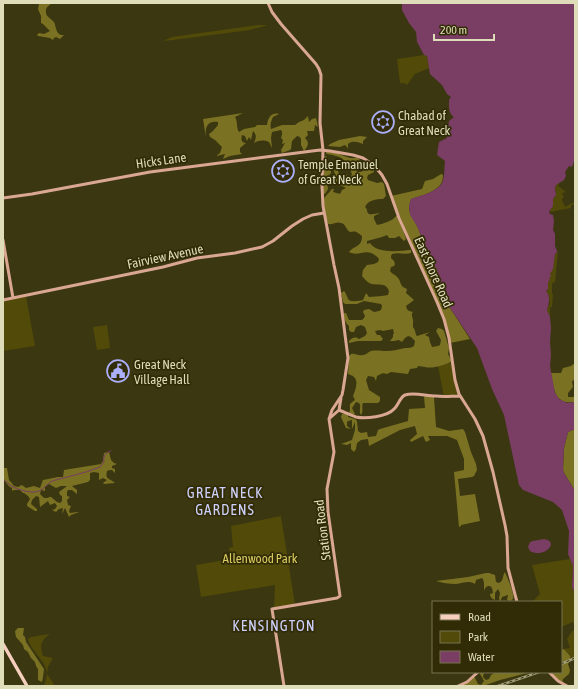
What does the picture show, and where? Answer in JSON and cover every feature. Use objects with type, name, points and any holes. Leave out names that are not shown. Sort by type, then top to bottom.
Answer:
[{"type":"main road","points":[[3,644],[27,686]]},
{"type":"street","points":[[268,3],[272,12],[281,24],[316,64],[319,69],[321,80],[320,123],[323,150],[322,186],[324,213],[339,289],[348,358],[338,410],[329,419]]},
{"type":"street","name":"Hicks Lane","points":[[3,198],[150,172],[323,150]]},
{"type":"street","name":"East Shore Road","points":[[323,150],[363,158],[372,164],[385,180],[399,218],[444,319],[451,348],[455,380],[460,396],[479,427],[493,472],[506,529],[510,579],[517,601]]},
{"type":"street","name":"Fairview Avenue","points":[[3,300],[145,271],[197,258],[235,253],[262,247],[273,241],[303,219],[324,213]]},
{"type":"street","points":[[3,240],[13,298]]},
{"type":"street","points":[[329,419],[332,410],[342,395]]},
{"type":"street","points":[[338,410],[358,417],[378,416],[392,411],[402,397],[406,395],[460,396]]},
{"type":"street","name":"Station Road","points":[[284,686],[272,608],[337,598],[340,596],[328,512],[327,489],[334,452],[329,419]]},
{"type":"street","points":[[458,686],[467,682],[477,673]]},
{"type":"street","points":[[550,673],[564,685]]},
{"type":"green space","points":[[258,25],[268,25],[250,30],[163,41],[172,37]]},
{"type":"green space","points":[[424,55],[427,56],[429,68],[415,74],[407,85],[400,83],[397,59]]},
{"type":"green space","points":[[560,182],[558,186],[566,192],[562,193],[564,197],[562,201],[565,207],[572,203],[575,204],[571,205],[571,208],[550,212],[553,205],[553,199],[556,195],[555,188]]},
{"type":"green space","points":[[558,252],[555,283],[553,282],[552,285],[553,294],[552,307],[550,307],[550,317],[547,310],[550,303],[549,296],[546,291],[548,290],[548,282],[550,280],[549,278],[555,254]]},
{"type":"green space","points":[[26,296],[35,346],[3,351],[3,300]]},
{"type":"green space","points":[[107,325],[110,348],[97,350],[93,327]]},
{"type":"green space","points":[[453,362],[459,394],[444,397],[438,366]]},
{"type":"green space","name":"Allenwood Park","points":[[281,516],[295,605],[274,608],[275,585],[201,597],[196,565],[231,559],[229,548],[233,547],[231,526]]},
{"type":"green space","points":[[570,559],[573,566],[572,587],[575,594],[575,629],[573,622],[562,627],[562,601],[533,601],[540,594],[532,565]]},
{"type":"green space","points":[[575,630],[575,658],[570,659],[570,656],[564,649],[570,648],[567,639],[572,631]]},
{"type":"green space","points":[[50,634],[44,639],[41,649],[43,656],[53,658],[48,667],[47,674],[44,664],[32,648],[28,639],[31,637]]},
{"type":"green space","points":[[47,674],[55,686],[44,686],[47,675]]},
{"type":"shaded area","points":[[52,3],[47,8],[46,14],[54,22],[58,33],[64,35],[60,39],[56,37],[53,40],[37,35],[39,33],[44,34],[50,31],[41,23],[41,16],[38,9],[39,4]]},
{"type":"shaded area","points":[[243,113],[235,117],[239,132],[257,125],[267,125],[270,116],[274,114],[279,114],[273,117],[271,129],[282,125],[295,125],[308,116],[309,122],[316,118],[318,127],[315,125],[314,131],[307,131],[308,135],[305,138],[308,141],[308,144],[304,151],[301,145],[300,137],[297,136],[292,141],[290,150],[282,153],[281,150],[285,143],[282,144],[283,140],[281,138],[281,130],[272,132],[272,148],[267,141],[254,143],[256,137],[253,131],[251,140],[249,137],[247,141],[245,136],[242,135],[243,142],[246,143],[240,148],[240,152],[242,154],[223,159],[225,154],[216,156],[220,153],[222,147],[210,137],[209,134],[218,125],[218,122],[211,122],[207,126],[206,138],[203,119]]},
{"type":"shaded area","points":[[360,136],[367,137],[363,141],[363,144],[351,142],[348,144],[348,149],[345,145],[340,147],[328,146],[339,140]]},
{"type":"shaded area","points":[[326,152],[333,152],[350,158],[358,158],[361,163],[354,164],[357,172],[361,172],[372,166],[374,168],[374,172],[368,175],[368,180],[377,183],[382,182],[384,184],[386,196],[383,199],[370,201],[365,207],[369,214],[380,213],[374,216],[377,225],[390,221],[397,216],[406,239],[404,241],[399,236],[389,238],[387,235],[367,241],[367,244],[370,243],[378,249],[383,250],[411,250],[411,253],[409,254],[392,254],[391,258],[395,264],[391,267],[390,271],[397,277],[402,286],[407,289],[406,293],[414,300],[406,306],[408,310],[413,312],[413,327],[416,335],[430,332],[425,335],[429,337],[432,347],[438,346],[440,345],[441,340],[436,331],[438,328],[442,329],[449,348],[448,354],[452,361],[435,367],[418,366],[417,368],[410,369],[408,374],[391,372],[387,374],[384,373],[377,376],[376,381],[374,377],[368,376],[366,380],[369,390],[380,397],[380,401],[378,403],[363,403],[361,415],[360,404],[356,402],[352,408],[355,414],[348,415],[348,417],[357,421],[358,431],[361,433],[367,432],[368,437],[376,436],[378,430],[380,429],[408,421],[409,409],[425,408],[424,396],[434,397],[436,427],[449,431],[463,429],[465,432],[477,470],[472,477],[458,479],[460,496],[475,494],[480,521],[461,525],[459,527],[454,472],[464,470],[464,459],[457,440],[447,436],[428,436],[430,440],[426,442],[423,436],[411,442],[410,440],[417,434],[415,426],[400,430],[369,446],[368,439],[361,440],[357,443],[354,452],[351,449],[351,443],[347,445],[341,444],[352,440],[355,430],[355,422],[352,429],[352,420],[348,421],[347,426],[351,429],[346,428],[341,417],[342,414],[349,413],[350,405],[355,400],[353,396],[356,381],[353,376],[348,374],[349,356],[351,354],[364,355],[370,351],[389,351],[410,348],[414,346],[415,341],[408,336],[402,342],[399,340],[390,341],[394,334],[393,329],[375,331],[377,335],[380,335],[383,339],[381,341],[358,341],[349,343],[352,338],[359,339],[367,333],[365,327],[361,325],[356,327],[354,332],[351,332],[346,323],[344,313],[346,313],[349,320],[362,320],[365,316],[363,312],[364,310],[369,309],[374,312],[379,311],[381,310],[382,306],[381,304],[364,301],[357,304],[345,304],[341,293],[344,291],[349,300],[356,301],[363,300],[366,293],[369,297],[382,296],[388,295],[389,291],[386,286],[369,283],[362,276],[363,270],[367,265],[378,262],[379,259],[375,255],[367,252],[357,254],[349,252],[361,242],[362,236],[355,232],[350,232],[341,223],[338,222],[328,224],[324,206],[325,197],[332,189],[334,189],[333,192],[340,194],[342,190],[346,188],[333,182],[327,182],[328,189],[325,194],[323,193],[325,156],[327,157],[327,165],[331,171],[329,175],[333,178],[336,177],[334,171],[337,165],[336,161],[338,159],[340,161],[338,164],[338,172],[341,175],[347,175],[342,182],[348,181],[348,178],[352,175],[349,166],[344,160],[327,154]]},
{"type":"shaded area","points":[[441,174],[443,175],[440,185],[432,192],[411,199],[409,209],[428,254],[437,269],[450,308],[470,339],[450,343],[444,320],[391,196],[422,189],[425,181],[433,179]]},
{"type":"shaded area","points":[[575,363],[575,381],[573,380],[572,382],[573,387],[568,393],[568,397],[575,397],[575,402],[563,401],[556,395],[551,373],[561,373],[563,368],[571,366]]},
{"type":"shaded area","points":[[575,429],[575,491],[563,471],[564,448],[568,432]]},
{"type":"shaded area","points":[[109,452],[111,460],[117,464],[112,466],[112,468],[115,469],[115,473],[112,470],[107,471],[108,478],[115,483],[104,484],[103,483],[107,480],[103,478],[99,480],[99,473],[94,472],[90,473],[90,480],[88,482],[72,486],[77,490],[77,494],[72,490],[68,490],[67,492],[67,496],[70,497],[67,500],[68,505],[71,506],[69,511],[70,513],[79,512],[69,517],[65,508],[62,514],[63,508],[56,512],[52,510],[57,506],[55,503],[50,505],[48,501],[40,507],[39,497],[36,496],[32,500],[31,504],[37,509],[37,511],[35,511],[27,506],[30,499],[28,496],[20,490],[12,491],[12,488],[3,480],[3,468],[7,468],[9,480],[14,486],[18,487],[22,485],[26,488],[34,486],[40,488],[43,480],[63,477],[64,470],[101,464],[104,453]],"holes":[[[49,484],[56,488],[67,486],[59,492],[62,496],[62,501],[60,503],[51,497],[44,498],[40,494],[41,490],[45,491],[45,487]]]},
{"type":"shaded area","points":[[505,572],[513,593],[513,599],[511,601],[507,600],[508,595],[502,597],[500,601],[500,593],[498,589],[495,593],[495,600],[492,598],[490,594],[493,593],[492,588],[488,586],[484,591],[484,583],[482,578],[476,580],[475,584],[468,582],[451,584],[436,581],[489,573],[495,575],[496,582],[499,583],[502,581]]},
{"type":"shaded area","points":[[18,628],[24,628],[23,635],[26,642],[44,669],[42,682],[38,680],[38,669],[35,662],[16,637],[15,631]]},
{"type":"shaded area","points":[[564,649],[570,656],[570,661],[568,664],[570,670],[569,674],[563,679],[562,684],[550,673],[562,673],[562,650]]},
{"type":"shaded area","points":[[480,673],[484,673],[483,677],[486,680],[494,673],[527,673],[483,686],[458,686],[474,676],[478,684],[481,685],[484,681]]},
{"type":"water","points":[[402,3],[575,3],[575,158],[572,167],[569,166],[565,172],[566,176],[564,180],[556,185],[556,195],[553,199],[553,206],[549,212],[553,215],[555,246],[558,251],[555,254],[553,269],[550,274],[551,277],[549,278],[548,289],[546,291],[549,298],[547,310],[550,317],[551,328],[550,366],[555,393],[559,399],[567,403],[575,402],[575,429],[568,432],[564,448],[563,468],[564,473],[575,491],[575,594],[572,587],[573,566],[568,554],[569,531],[562,510],[553,502],[523,490],[519,485],[504,415],[492,389],[477,348],[450,308],[441,287],[437,269],[425,247],[417,226],[410,215],[409,206],[411,199],[436,189],[443,181],[445,161],[437,155],[439,142],[447,138],[449,121],[454,117],[449,109],[449,100],[451,97],[447,94],[442,85],[430,74],[427,56],[424,55],[417,42],[416,32],[402,10]]},
{"type":"water","points":[[544,539],[551,543],[545,552],[535,553],[530,551],[528,547],[530,542]]},
{"type":"waterway","points":[[3,479],[16,488],[36,492],[52,481],[100,467],[104,462],[105,455],[111,451]]},
{"type":"railway","points":[[562,664],[575,658]]},
{"type":"railway","points":[[498,686],[536,673]]},
{"type":"place","name":"Chabad of Great Neck","points":[[383,122]]},
{"type":"place","name":"Temple Emanuel of Great Neck","points":[[283,171]]},
{"type":"place","name":"Great Neck Village Hall","points":[[118,371]]},
{"type":"district","name":"GREAT NECK GARDENS","points":[[225,502]]},
{"type":"district","name":"KENSINGTON","points":[[274,626]]}]
